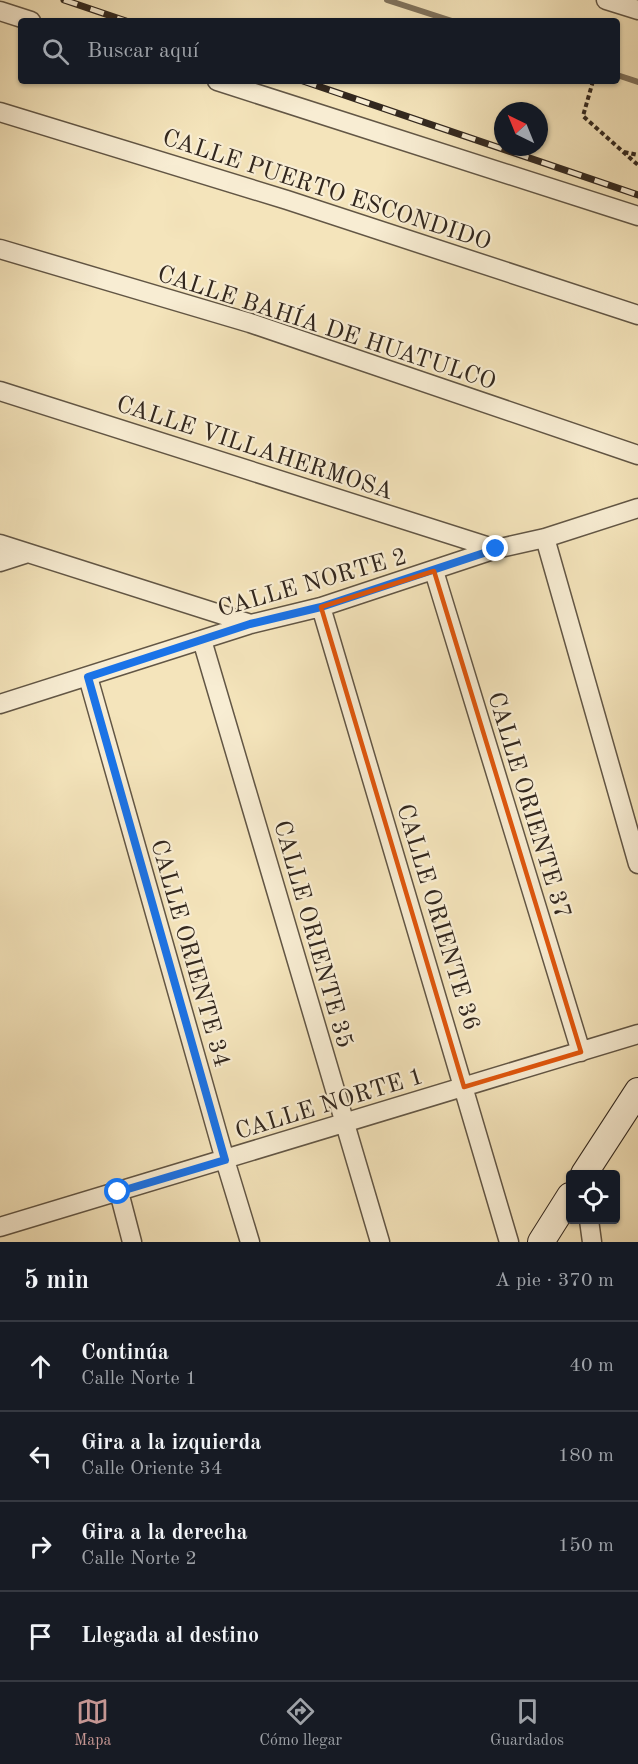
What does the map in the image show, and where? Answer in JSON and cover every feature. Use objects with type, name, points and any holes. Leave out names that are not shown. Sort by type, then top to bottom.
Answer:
[{"type":"main road","points":[[588,1170],[638,1090]]},
{"type":"main road","points":[[541,1242],[566,1202]]},
{"type":"street","points":[[606,0],[638,10]]},
{"type":"street","points":[[0,11],[22,18]]},
{"type":"street","points":[[226,84],[638,216]]},
{"type":"street","name":"CALLE PUERTO ESCONDIDO","points":[[0,112],[287,200],[638,315]]},
{"type":"street","name":"CALLE BAHÍA DE HUATULCO","points":[[0,249],[250,324],[638,455]]},
{"type":"street","name":"CALLE VILLAHERMOSA","points":[[0,391],[496,549]]},
{"type":"street","name":"CALLE NORTE 2","points":[[0,704],[250,624],[321,607],[496,549],[545,538],[638,508]]},
{"type":"street","points":[[545,538],[638,864]]},
{"type":"street","points":[[0,544],[250,624]]},
{"type":"street","points":[[0,562],[28,553]]},
{"type":"street","name":"CALLE ORIENTE 37","points":[[434,571],[580,1052]]},
{"type":"street","name":"CALLE ORIENTE 36","points":[[321,607],[509,1242]]},
{"type":"street","name":"CALLE ORIENTE 35","points":[[202,640],[380,1242]]},
{"type":"street","name":"CALLE ORIENTE 34","points":[[88,677],[250,1242]]},
{"type":"street","name":"CALLE NORTE 1","points":[[2,1232],[118,1192],[638,1035]]},
{"type":"street","points":[[118,1192],[132,1242]]},
{"type":"street","points":[[590,1224],[592,1242]]},
{"type":"path","points":[[592,84],[583,116],[638,165]]},
{"type":"path","points":[[623,151],[638,155]]},
{"type":"highlighted area","points":[[434,571],[581,1052],[464,1087],[321,607]]},
{"type":"waterway","points":[[387,0],[443,18]]},
{"type":"waterway","points":[[620,76],[638,82]]},
{"type":"railway","points":[[64,0],[117,18]]},
{"type":"railway","points":[[312,84],[638,195]]},
{"type":"route","points":[[118,1192],[225,1160],[88,677],[250,624],[321,607],[496,549]]}]
